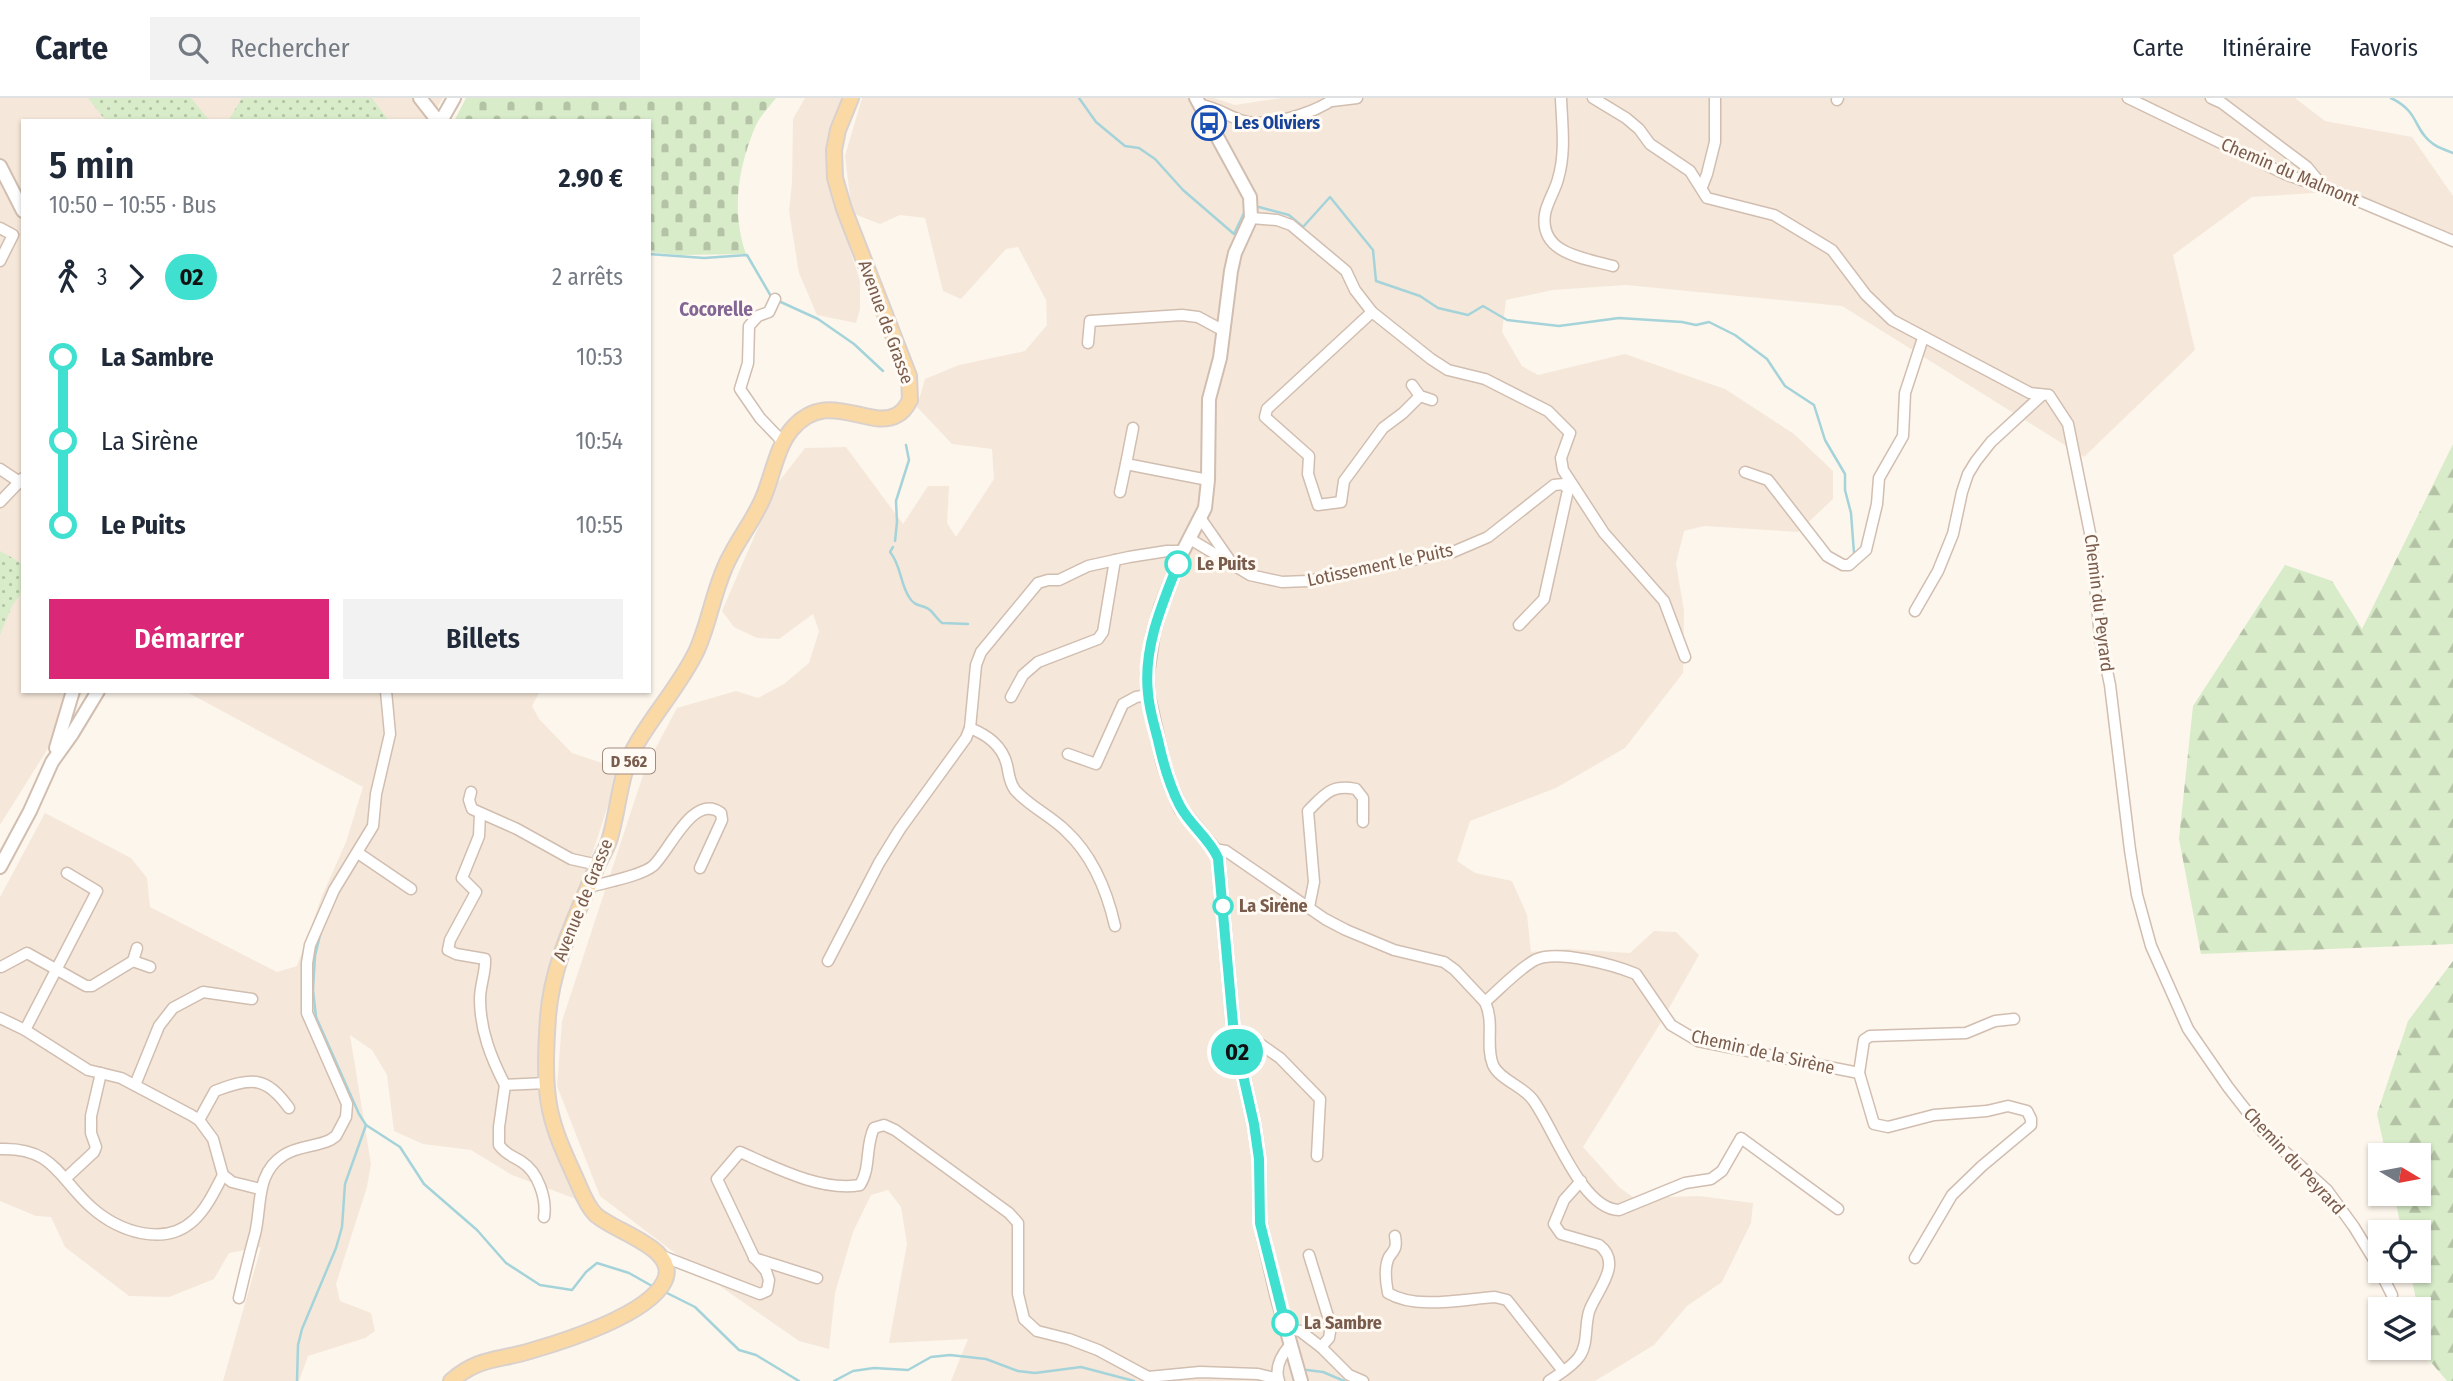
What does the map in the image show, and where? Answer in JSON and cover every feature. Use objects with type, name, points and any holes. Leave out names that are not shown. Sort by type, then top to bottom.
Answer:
[{"type":"main road","name":"Avenue de Grasse","points":[[662,1256],[652,1247],[633,1239],[593,1213],[559,1142],[550,1111],[547,1083],[551,988],[556,965],[609,841],[634,747],[684,674],[696,651],[719,581],[727,562],[757,513],[783,442],[792,429],[810,415],[838,410],[888,418],[897,416],[910,400],[909,376],[849,222],[835,178],[834,150],[838,131],[851,98]]},
{"type":"main road","points":[[451,1381],[476,1363],[529,1352],[612,1321],[638,1308],[663,1284],[667,1271],[662,1256]]},
{"type":"street","points":[[420,98],[438,119]]},
{"type":"street","points":[[441,119],[454,98]]},
{"type":"street","points":[[1198,102],[1242,121],[1261,123],[1285,119],[1333,99],[1357,98]]},
{"type":"street","points":[[1561,98],[1563,152],[1558,178],[1545,211],[1544,225],[1547,235],[1554,246],[1564,253],[1613,267]]},
{"type":"street","name":"Chemin du Peyrard","points":[[1593,98],[1626,118],[1650,144],[1690,171],[1707,198],[1774,215],[1832,250],[1866,295],[1892,320],[2030,393],[2049,395],[2067,424],[2083,495],[2090,533],[2098,625],[2110,685],[2130,850],[2137,895],[2151,946],[2188,1028],[2228,1087],[2263,1132],[2327,1190],[2354,1227],[2392,1295]]},
{"type":"street","points":[[1702,187],[1714,142],[1715,98]]},
{"type":"street","name":"Chemin du Malmont","points":[[2128,98],[2285,174],[2453,241]]},
{"type":"street","points":[[2211,98],[2222,103],[2307,167],[2325,189]]},
{"type":"street","points":[[1198,102],[1250,197],[1251,218],[1235,253],[1224,331],[1208,412],[1208,480],[1201,519],[1183,551],[1161,607],[1153,634],[1147,676],[1148,695],[1171,786],[1181,809],[1214,849],[1218,858],[1235,1042],[1254,1124],[1259,1159],[1260,1223],[1300,1381]]},
{"type":"street","points":[[0,167],[21,207]]},
{"type":"street","points":[[1251,218],[1276,220],[1291,225],[1346,271],[1355,290],[1371,312],[1448,370],[1496,384],[1548,411],[1570,433],[1561,458],[1563,470],[1604,533],[1664,601],[1685,657]]},
{"type":"street","points":[[0,228],[13,234],[0,261]]},
{"type":"street","points":[[774,301],[769,312],[758,316],[749,326],[748,363],[740,389],[760,418],[783,442]]},
{"type":"street","points":[[1371,312],[1267,409],[1265,417],[1308,456],[1308,474],[1318,505],[1341,502],[1344,481],[1383,428],[1420,396]]},
{"type":"street","points":[[1088,343],[1090,321],[1182,315],[1198,317],[1224,331]]},
{"type":"street","points":[[1745,472],[1768,480],[1827,556],[1843,565],[1849,565],[1866,550],[1877,504],[1879,478],[1903,436],[1905,393],[1923,338]]},
{"type":"street","points":[[1412,385],[1420,396],[1432,400]]},
{"type":"street","points":[[1914,611],[1938,571],[1953,534],[1968,474],[1991,442],[2041,396]]},
{"type":"street","points":[[1120,492],[1133,428]]},
{"type":"street","points":[[1126,464],[1208,480]]},
{"type":"street","points":[[0,469],[20,480],[0,502]]},
{"type":"street","name":"Lotissement le Puits","points":[[1190,539],[1250,575],[1295,582],[1452,552],[1488,537],[1553,485],[1564,484],[1568,490],[1544,599],[1518,625]]},
{"type":"street","points":[[1201,519],[1233,566]]},
{"type":"street","points":[[828,961],[880,863],[934,780],[966,738],[970,728],[978,659],[987,642],[1034,586],[1048,580],[1066,578],[1088,566],[1167,551],[1183,551]]},
{"type":"street","points":[[1011,697],[1023,675],[1038,662],[1098,639],[1103,632],[1115,560]]},
{"type":"street","points":[[0,867],[52,762],[73,693]]},
{"type":"street","points":[[52,762],[97,693]]},
{"type":"street","points":[[239,1298],[255,1233],[260,1189],[264,1178],[278,1158],[296,1149],[324,1143],[336,1136],[347,1111],[343,1093],[307,1013],[310,946],[334,890],[373,826],[376,794],[390,734],[386,693]]},
{"type":"street","points":[[1068,754],[1096,764],[1123,704],[1136,697],[1148,695]]},
{"type":"street","points":[[970,728],[984,734],[1003,754],[1009,781],[1020,795],[1066,831],[1082,850],[1106,891],[1115,926]]},
{"type":"street","points":[[1308,907],[1314,882],[1308,811],[1333,788],[1344,786],[1356,789],[1363,798],[1363,822]]},
{"type":"street","points":[[471,792],[469,800],[472,809],[517,829],[571,859],[598,865]]},
{"type":"street","points":[[590,887],[652,867],[690,818],[706,808],[715,808],[721,813],[722,820],[700,868]]},
{"type":"street","points":[[480,813],[479,836],[462,878],[476,892],[450,940],[448,950],[485,959],[480,997],[482,1023],[490,1056],[505,1085],[499,1146],[510,1156],[524,1162],[544,1193],[544,1217]]},
{"type":"street","points":[[1214,849],[1226,851],[1325,919],[1394,950],[1444,962],[1461,975],[1485,1002],[1490,1015],[1491,1058],[1495,1068],[1533,1100],[1581,1181],[1599,1203],[1609,1210],[1619,1210],[1685,1183],[1712,1179],[1722,1171],[1741,1138],[1838,1209]]},
{"type":"street","points":[[358,853],[411,889]]},
{"type":"street","points":[[25,1030],[97,891],[67,873]]},
{"type":"street","points":[[1,967],[27,953],[86,986],[92,986],[133,961],[137,948]]},
{"type":"street","name":"Chemin de la Sirène","points":[[1485,1002],[1536,960],[1549,956],[1572,957],[1636,974],[1671,1025],[1698,1041],[1859,1073]]},
{"type":"street","points":[[133,961],[150,967]]},
{"type":"street","points":[[135,1085],[159,1026],[173,1008],[203,992],[252,999]]},
{"type":"street","points":[[0,1017],[88,1069],[121,1078],[199,1121],[213,1139],[223,1175],[232,1182],[260,1189]]},
{"type":"street","name":"Chemin de la Sirène","points":[[1915,1258],[1952,1195],[2031,1125],[2031,1119],[2027,1111],[2008,1106],[1987,1111],[1934,1115],[1888,1127],[1874,1124],[1859,1073],[1864,1040],[1870,1036],[1966,1033],[1995,1021],[2014,1019]]},
{"type":"street","points":[[1235,1042],[1253,1039],[1268,1047],[1320,1100],[1317,1156]]},
{"type":"street","points":[[66,1178],[96,1147],[90,1125],[101,1073]]},
{"type":"street","points":[[199,1121],[215,1091],[238,1084],[264,1083],[276,1090],[289,1108]]},
{"type":"street","points":[[505,1085],[547,1083]]},
{"type":"street","points":[[662,1256],[760,1294],[767,1291],[769,1280],[766,1271],[754,1257],[717,1179],[740,1152],[797,1177],[847,1187],[860,1185],[865,1176],[869,1138],[874,1128],[884,1125],[895,1130],[1009,1213],[1018,1223],[1018,1294],[1024,1319],[1037,1331],[1098,1350],[1148,1377],[1200,1372],[1258,1374],[1278,1380],[1278,1366],[1284,1351],[1292,1344]]},
{"type":"street","points":[[0,1149],[18,1149],[35,1154],[58,1169],[102,1217],[133,1231],[163,1235],[194,1220],[223,1175]]},
{"type":"street","points":[[1549,1381],[1582,1354],[1589,1310],[1603,1287],[1609,1267],[1609,1255],[1600,1245],[1560,1234],[1554,1223],[1564,1200],[1581,1181]]},
{"type":"street","points":[[1395,1236],[1397,1245],[1387,1266],[1388,1293],[1398,1299],[1416,1303],[1495,1297],[1507,1300],[1563,1371]]},
{"type":"street","points":[[1309,1255],[1331,1326],[1329,1338],[1321,1347]]},
{"type":"street","points":[[754,1257],[817,1278]]},
{"type":"street","points":[[1286,1328],[1300,1331],[1321,1347],[1349,1375],[1363,1381]]},
{"type":"street","points":[[1258,1374],[1278,1366]]},
{"type":"shaded area","points":[[0,98],[443,98],[430,119],[21,119],[21,693],[83,693],[0,825]]},
{"type":"shaded area","points":[[805,98],[841,98],[829,183],[860,281],[860,309],[856,323],[817,315],[799,273],[789,211],[793,119]]},
{"type":"shaded area","points":[[862,98],[1214,98],[1235,105],[1281,98],[2295,98],[2325,121],[2412,137],[2453,196],[2453,237],[2345,191],[2252,197],[2173,255],[2195,350],[2084,457],[1842,306],[1626,285],[1553,290],[1506,300],[1502,332],[1522,366],[1538,375],[1625,354],[1725,389],[1794,434],[1833,471],[1833,499],[1798,532],[1704,526],[1684,531],[1676,563],[1684,611],[1683,673],[1625,748],[1556,788],[1470,821],[1457,861],[1475,873],[1512,881],[1527,915],[1531,952],[1566,949],[1630,953],[1654,931],[1676,932],[1699,955],[1660,1024],[1583,1147],[1619,1187],[1634,1198],[1699,1196],[1753,1203],[1751,1223],[1722,1282],[1687,1306],[1654,1345],[1595,1381],[951,1381],[968,1339],[889,1343],[907,1244],[901,1207],[888,1190],[871,1195],[853,1232],[835,1293],[829,1349],[799,1341],[697,1270],[600,1196],[557,1086],[562,1021],[646,766],[677,708],[736,691],[758,698],[784,684],[809,663],[819,631],[813,614],[779,639],[757,638],[734,627],[722,611],[777,484],[805,448],[846,447],[903,524],[928,486],[949,486],[947,523],[956,537],[994,479],[992,449],[952,444],[917,407],[925,379],[959,365],[1025,351],[1047,325],[1046,300],[1018,247],[1006,249],[961,299],[943,291],[925,218],[900,215],[880,224],[852,213],[845,156]]},
{"type":"shaded area","points":[[189,693],[539,693],[532,706],[539,719],[572,753],[620,769],[578,897],[549,971],[541,1012],[540,1074],[546,1129],[576,1199],[512,1175],[471,1150],[423,1144],[394,1131],[387,1075],[372,1050],[350,1035],[371,1164],[367,1187],[336,1284],[340,1301],[371,1313],[375,1331],[365,1338],[308,1356],[299,1381],[223,1381],[261,1247],[229,1253],[214,1279],[169,1297],[129,1296],[65,1247],[51,1217],[36,1216],[0,1201],[0,897],[45,813],[131,858],[147,878],[150,907],[277,972],[297,966],[322,896],[346,842],[363,787]]},
{"type":"green space","points":[[88,98],[191,98],[208,119],[104,119]]},
{"type":"green space","points":[[242,98],[372,98],[388,119],[229,119]]},
{"type":"green space","points":[[466,98],[776,98],[756,125],[741,173],[739,222],[746,254],[680,255],[651,252],[651,119],[455,119]]},
{"type":"green space","points":[[2453,444],[2453,944],[2201,954],[2179,839],[2193,706],[2285,565],[2332,581],[2362,629]]},
{"type":"green space","points":[[0,551],[21,563],[21,594],[12,606],[0,635]]},
{"type":"green space","points":[[2453,961],[2453,1381],[2447,1381],[2429,1360],[2431,1297],[2416,1297],[2413,1283],[2431,1283],[2431,1220],[2399,1220],[2397,1206],[2431,1206],[2431,1143],[2383,1143],[2377,1114],[2408,1021]]},
{"type":"waterway","points":[[1079,98],[1096,122],[1125,146],[1139,148],[1155,159],[1183,190],[1234,234],[1244,213]]},
{"type":"waterway","points":[[2391,98],[2407,109],[2426,138],[2439,148],[2453,153]]},
{"type":"waterway","points":[[1259,207],[1289,215],[1303,227],[1330,197],[1373,250],[1376,281],[1420,296],[1438,308],[1468,315],[1483,306],[1507,320],[1559,326],[1619,318],[1696,325],[1709,322],[1735,335],[1767,359],[1785,386],[1814,405],[1825,440],[1845,474],[1854,553]]},
{"type":"waterway","points":[[651,254],[704,258],[747,255],[772,298],[818,319],[854,344],[883,371]]},
{"type":"waterway","points":[[895,541],[896,501],[909,460],[906,445]]},
{"type":"waterway","points":[[893,547],[890,552],[911,600],[928,609],[942,623],[968,624]]},
{"type":"waterway","points":[[321,931],[315,956],[313,990],[316,1017],[366,1125],[400,1147],[424,1184],[477,1230],[506,1263],[540,1285],[572,1290],[597,1263],[629,1273],[652,1286]]},
{"type":"waterway","points":[[297,1381],[298,1345],[302,1329],[336,1248],[342,1227],[345,1184],[366,1125]]},
{"type":"waterway","points":[[667,1293],[695,1307],[739,1350],[756,1355],[799,1381]]},
{"type":"waterway","points":[[834,1381],[853,1371],[874,1368],[908,1370],[931,1357],[950,1355],[986,1359],[1018,1371],[1035,1373],[1081,1367],[1134,1381]]},
{"type":"waterway","points":[[1307,1370],[1323,1372],[1344,1381]]},
{"type":"bus line","name":"02","points":[[1178,564],[1153,634],[1147,676],[1148,695],[1171,786],[1181,809],[1214,849],[1218,858],[1234,1035],[1259,1159],[1260,1223],[1285,1323]]},
{"type":"place","name":"Les Oliviers","points":[[1209,123]]},
{"type":"place","name":"Le Puits","points":[[1178,564]]},
{"type":"place","name":"La Sirène","points":[[1223,906]]},
{"type":"place","name":"La Sambre","points":[[1285,1323]]},
{"type":"district","name":"Cocorelle","points":[[716,309]]}]
